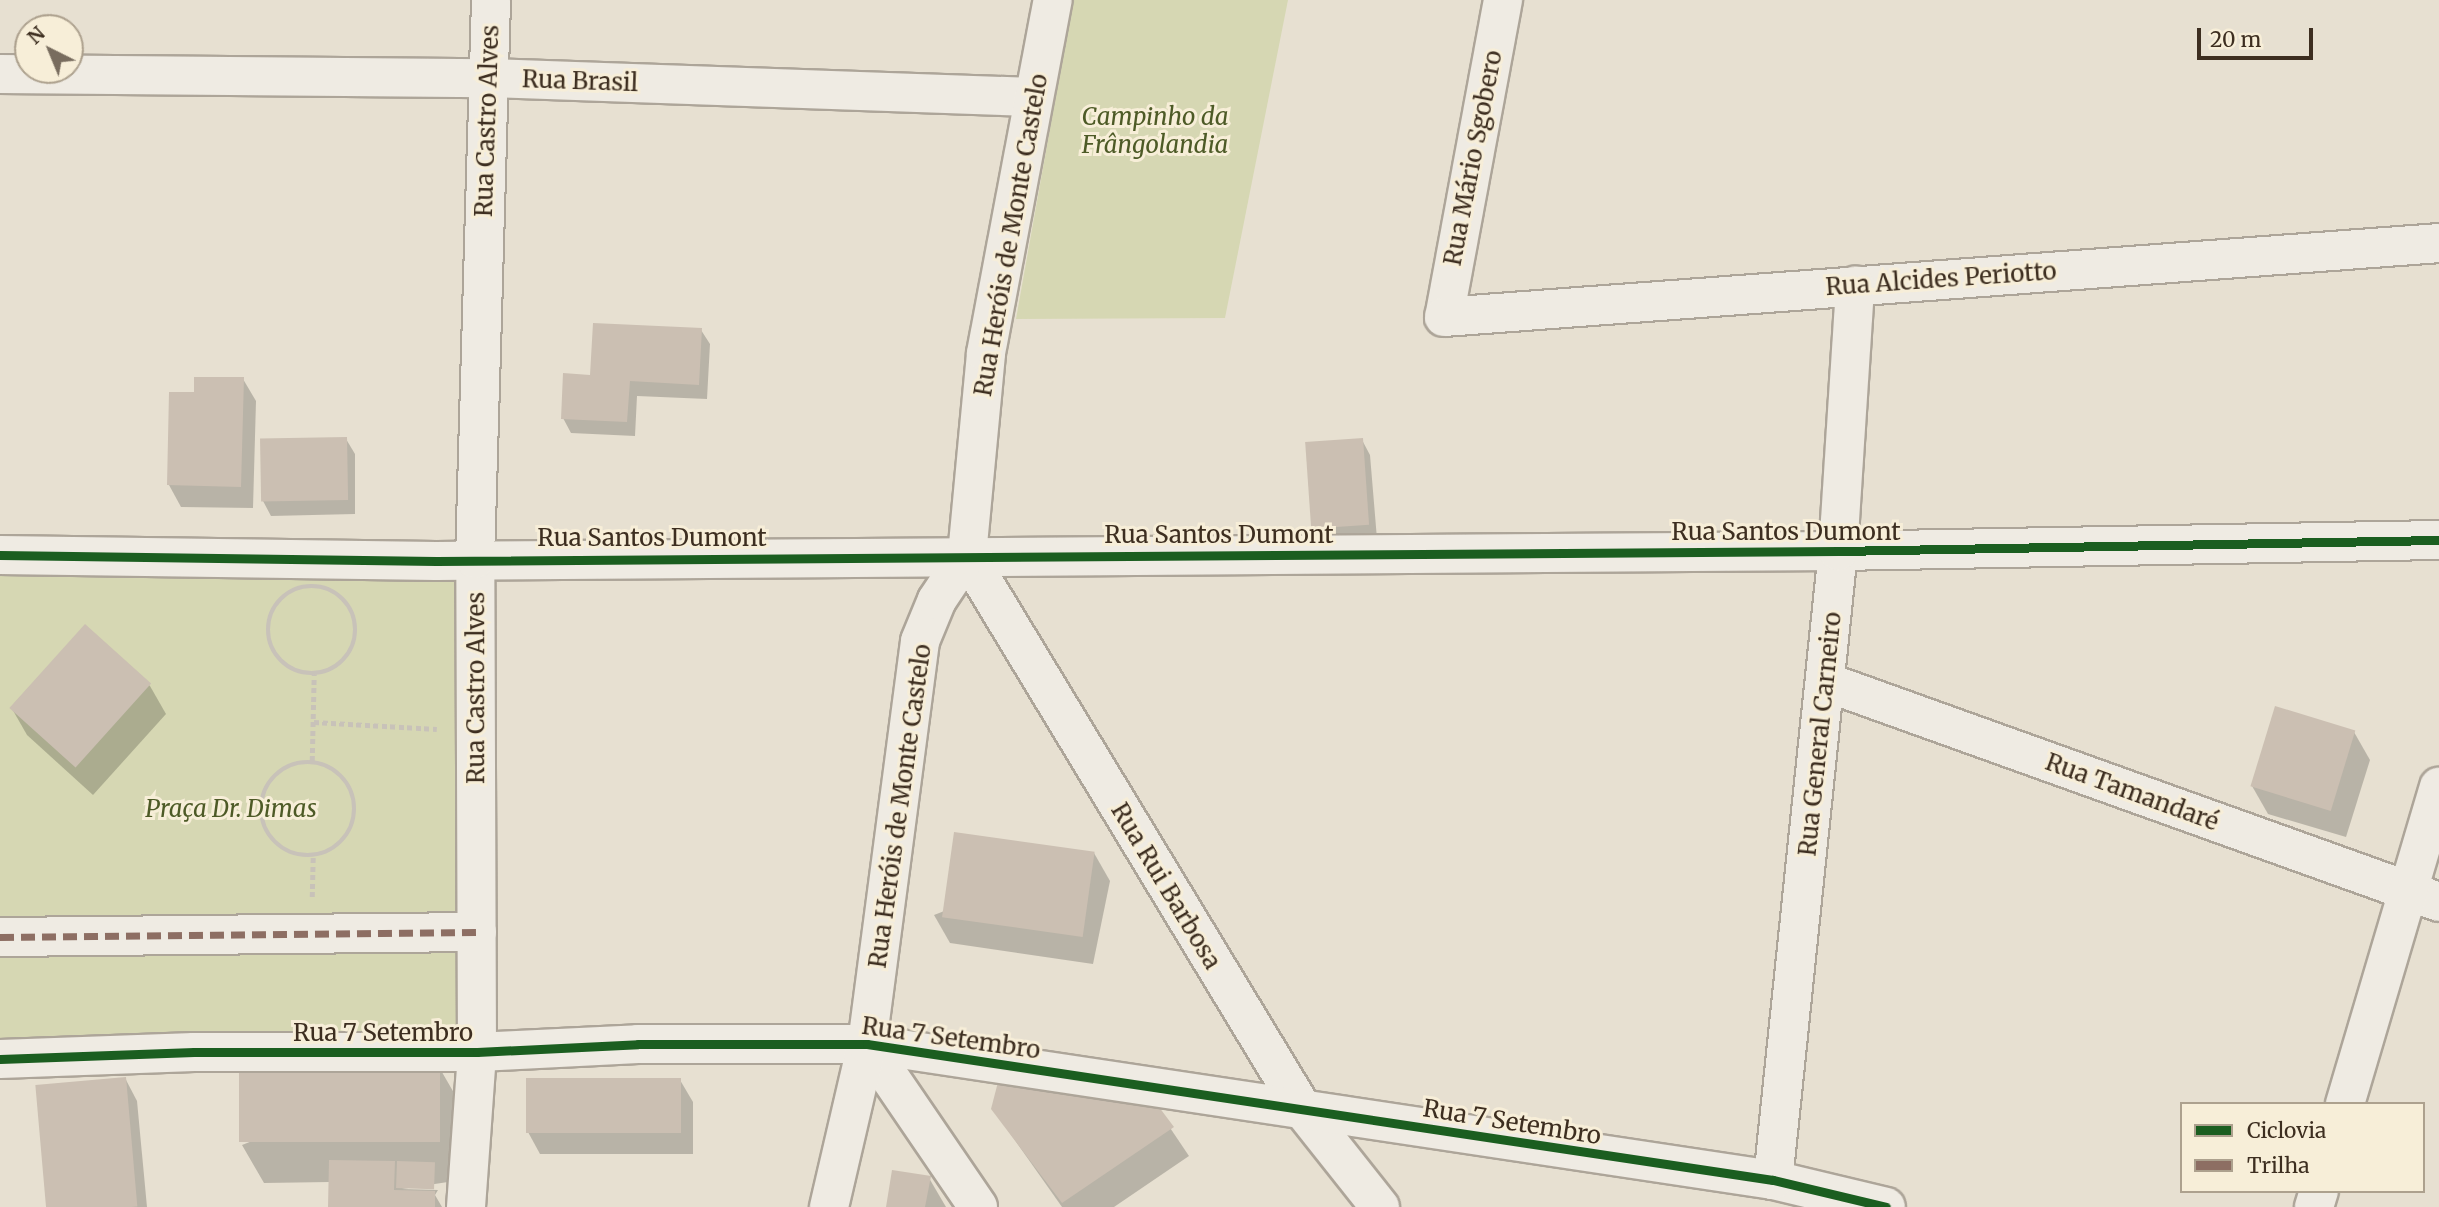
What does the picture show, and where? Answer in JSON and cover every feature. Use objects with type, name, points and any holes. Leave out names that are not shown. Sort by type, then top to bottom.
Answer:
[{"type":"street","name":"Rua Castro Alves","points":[[466,1207],[477,1052],[475,559],[491,0]]},
{"type":"street","name":"Rua Heróis de Monte Castelo","points":[[829,1207],[867,1044],[920,641],[937,600],[967,555],[986,354],[1053,0]]},
{"type":"street","name":"Rua Mário Sgobero","points":[[1444,317],[1503,0]]},
{"type":"street","name":"Rua Brasil","points":[[0,74],[488,78],[1033,97]]},
{"type":"street","name":"Rua Alcides Periotto","points":[[1444,317],[2439,243]]},
{"type":"street","name":"Rua General Carneiro","points":[[1773,1180],[1826,682],[1838,551],[1855,286]]},
{"type":"street","name":"Rua Santos Dumont","points":[[0,555],[475,559],[1838,551],[2439,540]]},
{"type":"street","name":"Rua Rui Barbosa","points":[[967,555],[1303,1110],[1380,1207]]},
{"type":"street","name":"Rua Tamandaré","points":[[1826,682],[2424,896]]},
{"type":"street","points":[[2346,1102],[2424,896],[2439,787]]},
{"type":"street","points":[[0,937],[477,932]]},
{"type":"street","name":"Rua 7 Setembro","points":[[0,1059],[194,1052],[477,1052],[638,1044],[867,1044],[1773,1180],[1886,1207]]},
{"type":"street","points":[[867,1044],[978,1207]]},
{"type":"path","points":[[313,586],[341,597],[355,626],[353,646],[345,658],[314,674],[301,673],[280,661],[268,631],[277,603],[297,589],[313,586]]},
{"type":"path","points":[[312,761],[314,674]]},
{"type":"path","points":[[314,722],[476,730]]},
{"type":"path","points":[[312,761],[326,764],[347,781],[355,813],[337,846],[313,856],[299,856],[286,852],[268,836],[260,805],[276,774],[293,763],[312,761]]},
{"type":"green space","name":"Campinho da Frângolandia","points":[[1073,0],[1288,0],[1225,318],[1016,319]]},
{"type":"green space","name":"Praça Dr. Dimas","points":[[0,574],[461,574],[461,1041],[0,1041]]},
{"type":"building","points":[[593,323],[702,328],[699,385],[630,381],[627,422],[561,419],[563,373],[590,375]]},
{"type":"building","points":[[194,377],[244,377],[241,487],[167,485],[169,392],[194,392]]},
{"type":"building","points":[[347,437],[348,500],[261,502],[260,439]]},
{"type":"building","points":[[1363,438],[1369,525],[1311,529],[1305,442]]},
{"type":"building","points":[[85,624],[151,684],[76,768],[9,708]]},
{"type":"building","points":[[2275,706],[2355,731],[2331,811],[2250,786]]},
{"type":"building","points":[[954,832],[1095,852],[1083,937],[942,917]]},
{"type":"building","points":[[239,1065],[440,1065],[440,1142],[239,1142]]},
{"type":"building","points":[[126,1077],[137,1207],[46,1207],[35,1085]]},
{"type":"building","points":[[526,1078],[681,1078],[681,1133],[526,1133]]},
{"type":"building","points":[[998,1082],[1153,1099],[1174,1127],[1062,1203],[991,1109]]},
{"type":"building","points":[[329,1160],[395,1161],[394,1190],[435,1191],[435,1207],[328,1207]]},
{"type":"building","points":[[397,1161],[435,1162],[434,1189],[396,1188]]},
{"type":"building","points":[[892,1170],[931,1176],[925,1207],[886,1207]]},
{"type":"marked path","points":[[0,937],[477,932]]},
{"type":"cycle path","points":[[0,555],[436,561],[1838,551],[2439,540]]},
{"type":"cycle path","points":[[0,1059],[194,1052],[477,1052],[638,1044],[867,1044],[1773,1180],[1886,1207]]}]
